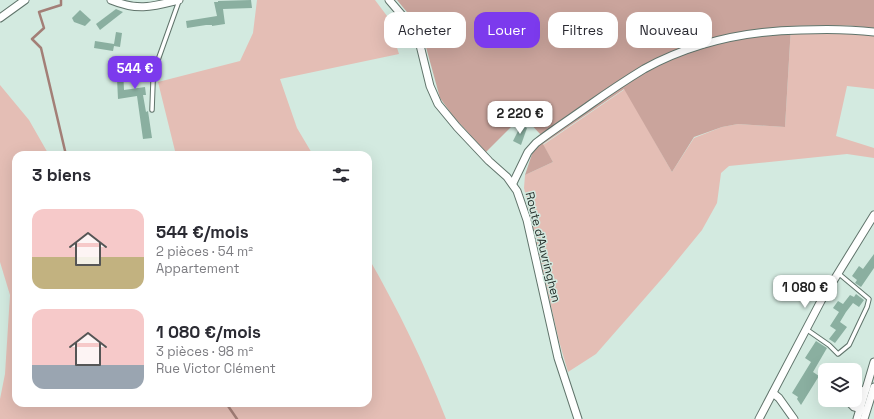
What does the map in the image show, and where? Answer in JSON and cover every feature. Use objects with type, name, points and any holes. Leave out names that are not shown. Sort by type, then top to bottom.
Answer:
[{"type":"street","points":[[0,18],[24,0]]},
{"type":"street","points":[[111,0],[125,5],[150,7],[179,0]]},
{"type":"street","name":"Route d'Auvringhen","points":[[389,0],[407,21],[418,37],[430,86],[438,104],[462,133],[513,183],[517,191],[523,206],[558,358],[578,419]]},
{"type":"street","points":[[513,183],[528,152],[536,143],[628,79],[677,53],[716,40],[765,32],[846,29],[874,32]]},
{"type":"street","points":[[759,419],[805,329],[874,215]]},
{"type":"street","points":[[864,419],[866,389],[874,362]]},
{"type":"street","points":[[857,419],[864,409],[874,387]]},
{"type":"street","points":[[862,392],[866,389]]},
{"type":"street","points":[[773,393],[779,398],[794,419]]},
{"type":"street","points":[[858,407],[864,409]]},
{"type":"lane","points":[[152,110],[153,82],[158,60],[179,0]]},
{"type":"lane","points":[[805,329],[829,345],[838,354],[849,345],[867,307],[869,299],[838,273]]},
{"type":"shaded area","points":[[257,0],[375,0],[384,12],[384,48],[397,48],[399,54],[280,79],[297,128],[311,151],[175,151],[158,82],[240,61],[253,33]]},
{"type":"shaded area","points":[[397,0],[874,0],[874,28],[844,25],[791,26],[785,127],[738,124],[722,127],[694,137],[672,172],[624,89],[543,144],[553,162],[525,175],[534,148],[541,135],[525,118],[512,126],[486,152],[453,116],[440,98],[426,48],[466,48],[466,12],[407,12]]},
{"type":"shaded area","points":[[844,25],[874,28],[874,89],[847,86],[836,136],[874,148],[874,158],[847,154],[729,166],[721,173],[717,203],[702,230],[666,274],[596,354],[568,372],[559,341],[524,188],[525,175],[553,162],[543,145],[625,89],[672,172],[694,138],[722,127],[738,124],[785,127],[791,26]]},
{"type":"shaded area","points":[[0,85],[29,120],[47,151],[12,151],[12,407],[372,407],[372,264],[410,336],[446,419],[0,419],[0,399],[5,374],[10,295],[0,262]]},
{"type":"building","points":[[251,0],[252,8],[223,9],[225,24],[187,28],[186,21],[217,16],[214,2]]},
{"type":"building","points":[[116,9],[123,12],[100,30],[96,24]]},
{"type":"building","points":[[80,10],[91,20],[85,26],[74,22],[72,18]]},
{"type":"building","points":[[116,32],[122,33],[120,47],[114,46],[113,51],[94,48],[95,41],[114,44]]},
{"type":"building","points":[[149,57],[149,67],[123,69],[124,90],[145,87],[146,95],[143,95],[146,112],[148,111],[152,138],[143,139],[137,96],[118,99],[116,59]]},
{"type":"building","points":[[521,125],[527,128],[521,145],[513,141]]},
{"type":"building","points":[[874,254],[874,268],[861,287],[855,283],[857,280],[852,276],[859,266],[863,269]]},
{"type":"building","points":[[856,294],[864,300],[859,307],[853,303],[846,312],[840,322],[847,327],[835,343],[829,339],[836,330],[830,326],[839,312],[833,308],[838,301],[843,304],[850,295],[854,297]]},
{"type":"building","points":[[816,341],[827,348],[813,372],[818,375],[818,378],[801,405],[797,399],[798,397],[792,393],[811,362],[805,358]]},
{"type":"waterway","points":[[61,0],[61,5],[39,12],[44,28],[32,39],[41,48],[65,151]]},
{"type":"waterway","points":[[229,407],[237,419]]}]
